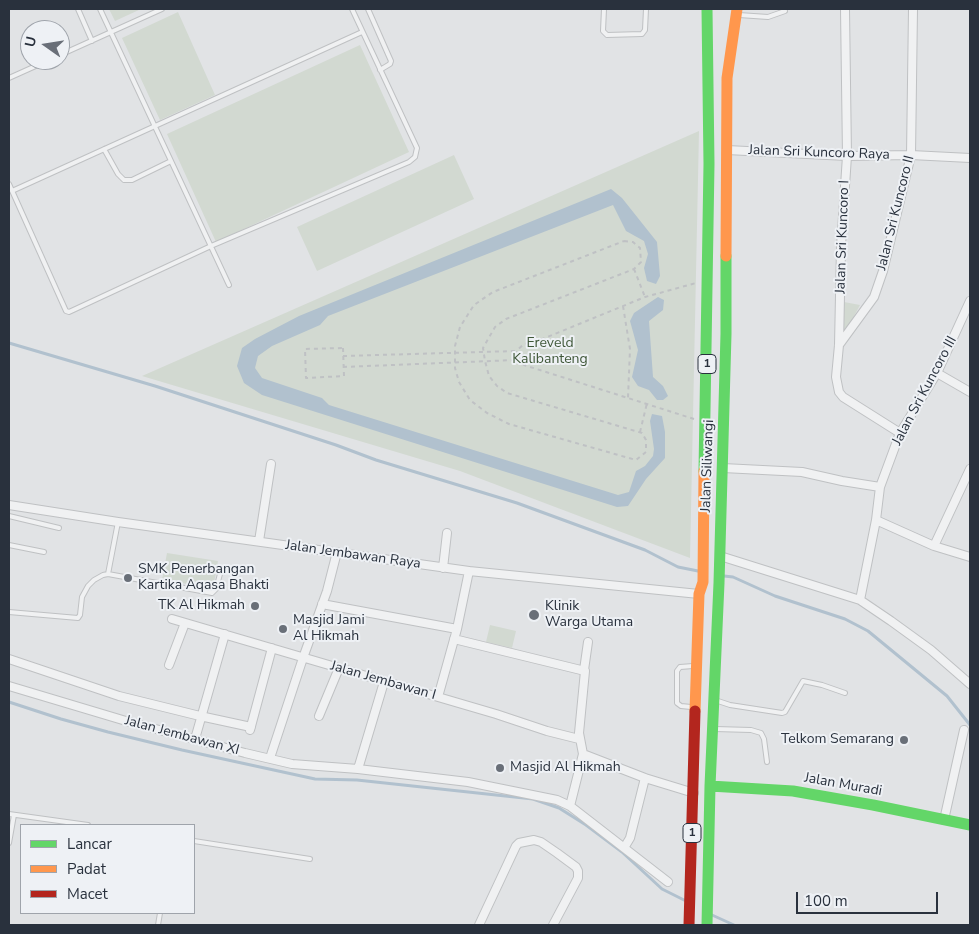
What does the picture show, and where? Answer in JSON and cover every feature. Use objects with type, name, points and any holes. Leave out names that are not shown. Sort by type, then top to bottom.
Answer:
[{"type":"main road","name":"Jalan Siliwangi","points":[[689,924],[699,594],[703,564],[706,423],[708,279],[707,9]]},
{"type":"main road","name":"Jalan Siliwangi","points":[[707,925],[713,700],[723,468],[728,78],[734,11]]},
{"type":"main road","name":"Jalan Muradi","points":[[710,786],[793,791],[970,825]]},
{"type":"street","name":"Jalan Sri Kuncoro I","points":[[845,9],[846,156],[841,246],[839,346],[836,377],[839,392],[843,398],[900,433]]},
{"type":"street","name":"Jalan Sri Kuncoro II","points":[[839,346],[874,296],[883,271],[911,155],[913,9]]},
{"type":"street","name":"Jalan Sri Kuncoro Raya","points":[[727,150],[846,156],[911,155],[970,158]]},
{"type":"street","name":"Jalan Sri Kuncoro III","points":[[860,600],[876,520],[880,487],[900,433],[937,373],[970,301]]},
{"type":"street","points":[[937,373],[970,392]]},
{"type":"street","points":[[259,541],[271,464]]},
{"type":"street","points":[[723,468],[802,472],[880,487]]},
{"type":"street","points":[[934,546],[970,469]]},
{"type":"street","name":"Jalan Jembawan Raya","points":[[11,505],[443,568],[699,594]]},
{"type":"street","points":[[876,520],[934,546],[970,558]]},
{"type":"street","points":[[443,568],[448,533]]},
{"type":"street","points":[[270,758],[303,658],[328,591],[337,552]]},
{"type":"street","points":[[720,556],[860,600],[931,650],[970,684]]},
{"type":"street","points":[[438,697],[457,629],[469,571]]},
{"type":"street","points":[[322,604],[457,629]]},
{"type":"street","name":"Jalan Jembawan I","points":[[172,619],[547,731],[580,739]]},
{"type":"street","points":[[169,665],[185,623]]},
{"type":"street","points":[[195,739],[200,716],[225,634]]},
{"type":"street","points":[[454,639],[584,670]]},
{"type":"street","points":[[570,806],[583,754],[580,739],[584,670],[588,642]]},
{"type":"street","points":[[9,659],[119,696],[250,729],[272,648]]},
{"type":"street","points":[[319,716],[339,668]]},
{"type":"street","points":[[384,682],[358,769],[468,782],[545,796],[570,806],[668,882]]},
{"type":"street","name":"Jalan Jembawan XI","points":[[9,686],[126,721],[292,764],[358,769]]},
{"type":"street","points":[[944,820],[964,730]]},
{"type":"street","points":[[583,754],[645,778],[694,793]]},
{"type":"street","points":[[624,848],[630,838],[645,778]]},
{"type":"street","points":[[479,925],[514,851],[520,843],[534,840],[541,842],[576,867],[578,871],[578,878],[553,925]]},
{"type":"lane","points":[[78,9],[92,41]]},
{"type":"lane","points":[[100,9],[229,285]]},
{"type":"lane","points":[[70,51],[162,9]]},
{"type":"lane","points":[[9,184],[68,312],[211,246],[409,162],[415,157],[417,148],[352,9]]},
{"type":"lane","points":[[368,9],[391,61],[390,64],[380,70]]},
{"type":"lane","points":[[604,9],[603,31],[607,35],[642,34],[645,30],[646,9]]},
{"type":"lane","points":[[734,11],[768,17],[785,11]]},
{"type":"lane","points":[[12,191],[362,32]]},
{"type":"lane","points":[[9,78],[27,70]]},
{"type":"lane","points":[[104,149],[118,174],[124,180],[132,180],[171,161]]},
{"type":"lane","points":[[11,505],[10,516],[59,528]]},
{"type":"lane","points":[[108,574],[118,522]]},
{"type":"lane","points":[[9,545],[44,552]]},
{"type":"lane","points":[[9,612],[76,618],[80,615],[82,597],[88,586],[97,578],[108,574],[212,592],[216,589],[220,574]]},
{"type":"lane","points":[[696,707],[681,706],[677,703],[677,671],[680,667],[697,666]]},
{"type":"lane","points":[[713,700],[730,705],[782,713],[785,712],[804,681],[845,693]]},
{"type":"lane","points":[[713,729],[751,730],[760,733],[764,739],[767,762]]},
{"type":"lane","points":[[9,843],[11,814],[81,824]]},
{"type":"lane","points":[[195,841],[310,859]]},
{"type":"path","points":[[624,241],[633,242],[640,248],[641,262],[634,269],[506,319],[495,327],[483,348],[489,376],[507,394],[642,433],[646,440],[646,452],[636,460],[509,424],[486,413],[470,400],[459,382],[455,368],[455,353],[460,327],[474,305],[493,292],[624,241]]},
{"type":"path","points":[[634,269],[645,297]]},
{"type":"path","points":[[344,356],[516,351],[524,344],[540,340],[645,297],[708,279]]},
{"type":"path","points":[[623,306],[630,349],[628,398]]},
{"type":"path","points":[[343,348],[344,356],[344,376],[306,378],[305,349],[343,348]]},
{"type":"path","points":[[516,351],[517,360]]},
{"type":"path","points":[[343,367],[517,360],[524,365],[706,423]]},
{"type":"path","points":[[640,432],[647,404]]},
{"type":"green space","points":[[109,9],[141,9],[115,21]]},
{"type":"green space","points":[[178,12],[215,95],[160,120],[122,38]]},
{"type":"green space","points":[[360,45],[409,152],[216,242],[167,134]]},
{"type":"green space","name":"Ereveld Kalibanteng","points":[[699,131],[690,558],[460,471],[142,376]]},
{"type":"green space","points":[[454,155],[474,199],[317,271],[297,227]]},
{"type":"green space","points":[[844,302],[860,305],[844,335],[842,334]]},
{"type":"green space","points":[[167,553],[218,561],[213,588],[162,580]]},
{"type":"green space","points":[[490,625],[516,631],[512,648],[486,642]]},
{"type":"water","points":[[611,189],[622,198],[657,242],[660,276],[656,284],[647,281],[644,268],[648,254],[644,241],[626,231],[613,205],[328,316],[320,325],[272,346],[258,356],[255,368],[262,378],[322,398],[329,405],[618,495],[629,492],[636,471],[645,466],[653,456],[654,449],[650,421],[652,414],[662,416],[665,432],[665,458],[646,479],[628,506],[617,507],[262,395],[244,383],[237,366],[242,348],[255,339],[299,316]]},
{"type":"water","points":[[658,297],[664,300],[663,310],[649,321],[653,377],[663,386],[668,396],[663,400],[657,400],[649,390],[638,386],[632,377],[638,350],[630,321],[634,313]]},
{"type":"waterway","points":[[9,343],[155,386],[336,445],[376,460],[517,503],[645,550],[678,567],[698,571]]},
{"type":"waterway","points":[[724,576],[733,577],[775,596],[845,619],[868,631],[947,696],[970,725]]},
{"type":"waterway","points":[[9,702],[108,732],[315,779],[357,780],[533,799],[559,808],[586,825],[622,852],[662,889],[686,901]]},
{"type":"waterway","points":[[712,915],[734,925]]},
{"type":"traffic: fast","points":[[704,471],[709,164],[707,9]]},
{"type":"traffic: fast","points":[[707,925],[710,786],[719,583],[726,334],[726,256]]},
{"type":"traffic: fast","points":[[710,786],[793,791],[970,825]]},
{"type":"traffic: slow","points":[[726,256],[727,78],[737,9]]},
{"type":"traffic: slow","points":[[695,711],[699,594],[703,582],[704,471]]},
{"type":"traffic: jam","points":[[689,925],[695,711]]},
{"type":"place","name":"SMK Penerbangan Kartika Aqasa Bhakti","points":[[128,578]]},
{"type":"place","name":"TK Al Hikmah","points":[[255,606]]},
{"type":"place","name":"Klinik Warga Utama","points":[[534,615]]},
{"type":"place","name":"Masjid Jami Al Hikmah","points":[[283,629]]},
{"type":"place","name":"Telkom Semarang","points":[[904,740]]},
{"type":"place","name":"Masjid Al Hikmah","points":[[500,768]]}]
